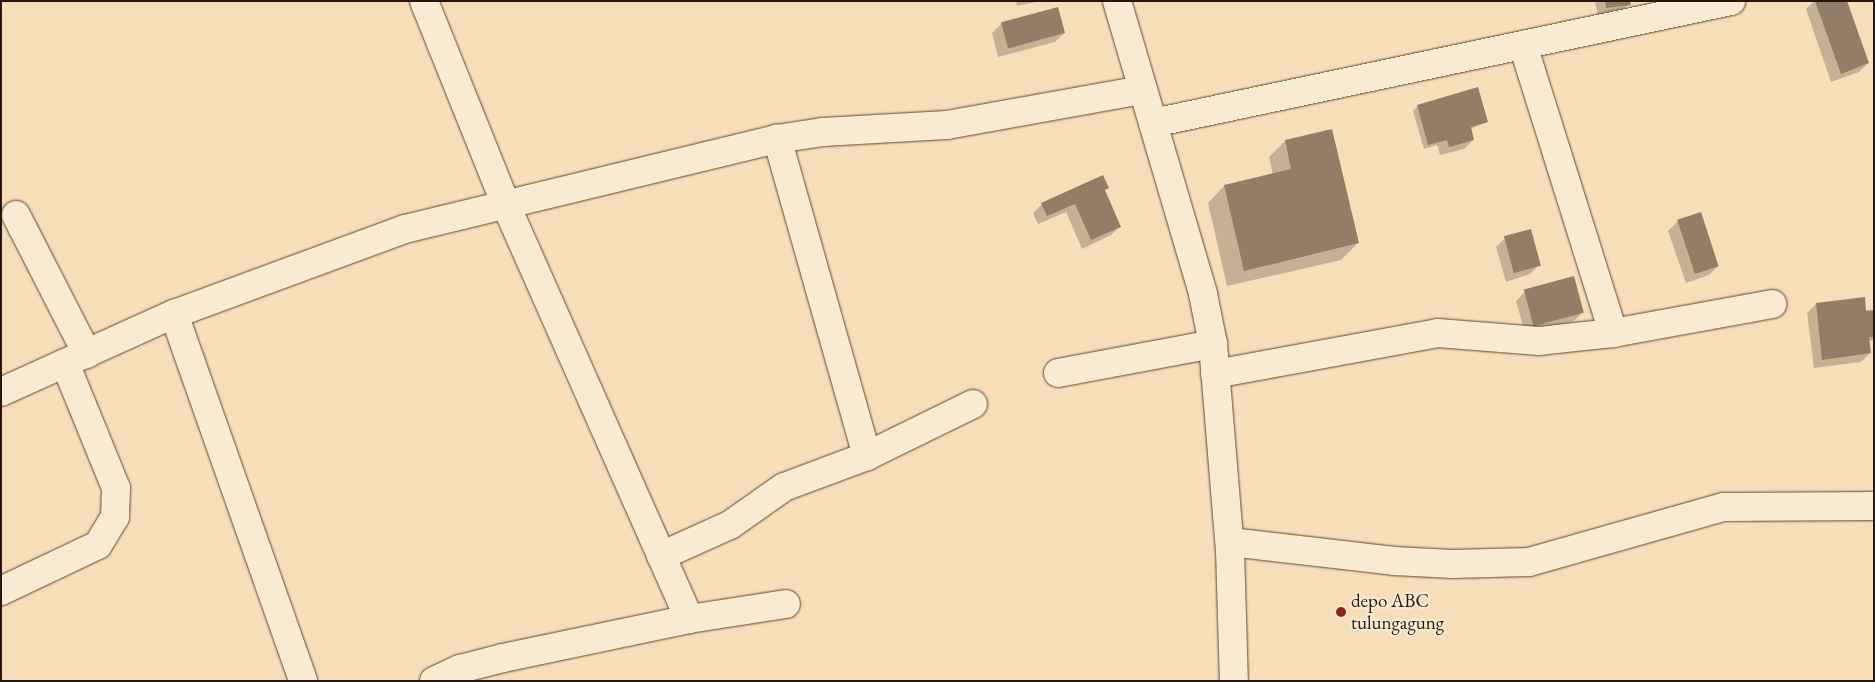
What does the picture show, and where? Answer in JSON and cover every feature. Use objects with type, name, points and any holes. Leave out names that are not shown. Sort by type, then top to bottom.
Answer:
[{"type":"street","points":[[424,1],[505,203],[689,619]]},
{"type":"street","points":[[1117,1],[1203,294],[1213,344],[1230,546],[1234,681]]},
{"type":"street","points":[[1152,123],[1731,1]]},
{"type":"street","points":[[1522,45],[1613,333]]},
{"type":"street","points":[[1,392],[174,314],[405,229],[505,203],[777,139],[823,132],[947,125],[1142,90]]},
{"type":"street","points":[[777,139],[867,456]]},
{"type":"street","points":[[1,591],[98,545],[115,517],[116,488],[76,358],[16,215]]},
{"type":"street","points":[[1215,374],[1438,333],[1539,341],[1613,333],[1772,304]]},
{"type":"street","points":[[174,314],[303,681]]},
{"type":"street","points":[[1058,373],[1213,344]]},
{"type":"street","points":[[660,556],[730,525],[784,487],[867,456],[973,404]]},
{"type":"street","points":[[1230,546],[1394,561],[1452,564],[1529,562],[1724,507],[1874,506]]},
{"type":"street","points":[[434,681],[460,669],[502,658],[689,619],[786,604]]},
{"type":"building","points":[[1605,1],[1630,1],[1631,5],[1606,8]]},
{"type":"building","points":[[1815,1],[1847,1],[1869,63],[1841,74]]},
{"type":"building","points":[[1058,7],[1065,33],[1008,48],[1001,22]]},
{"type":"building","points":[[1478,87],[1488,122],[1471,127],[1474,140],[1449,147],[1447,140],[1428,145],[1417,105]]},
{"type":"building","points":[[1332,129],[1359,243],[1244,271],[1224,185],[1291,169],[1285,140]]},
{"type":"building","points":[[1103,175],[1109,188],[1105,190],[1121,227],[1091,240],[1075,204],[1047,216],[1041,203]]},
{"type":"building","points":[[1701,212],[1719,266],[1695,274],[1677,220]]},
{"type":"building","points":[[1531,229],[1541,266],[1514,273],[1504,236]]},
{"type":"building","points":[[1574,276],[1584,313],[1534,326],[1524,289]]},
{"type":"building","points":[[1865,297],[1866,311],[1874,310],[1874,337],[1869,337],[1871,353],[1822,360],[1816,303]]},
{"type":"place","name":"depo ABC tulungagung","points":[[1341,612]]}]
